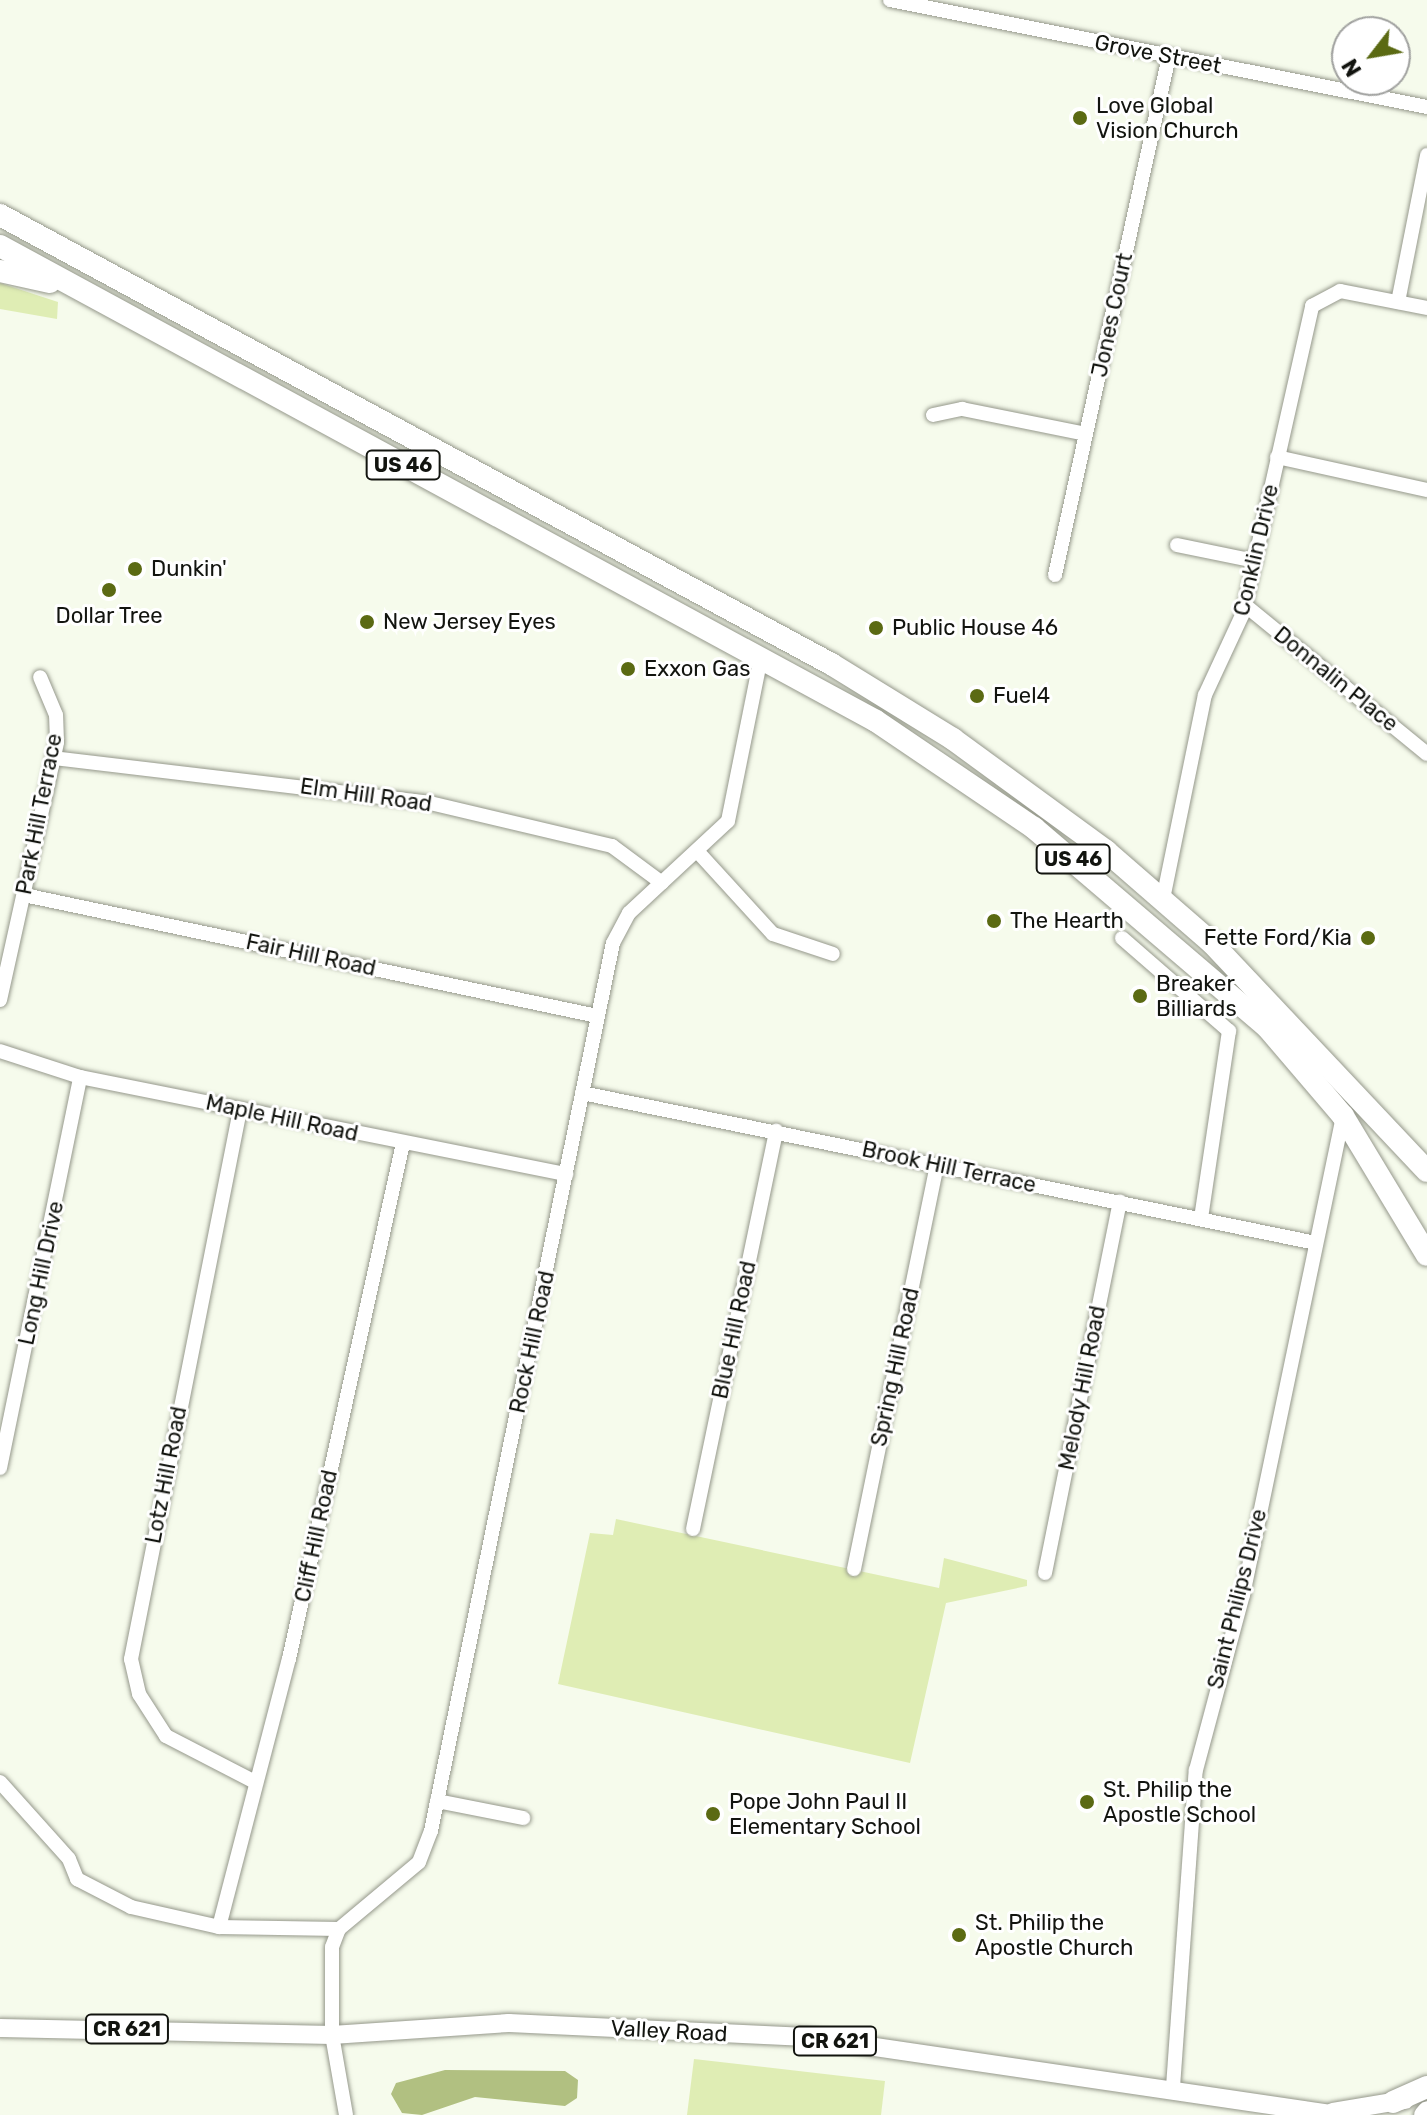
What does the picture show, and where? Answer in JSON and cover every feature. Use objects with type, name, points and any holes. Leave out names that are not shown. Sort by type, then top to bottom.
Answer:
[{"type":"highway","name":"US 46","points":[[0,215],[831,664],[1026,790],[1163,899],[1240,969],[1427,1171]]},
{"type":"highway","name":"US 46","points":[[0,246],[74,289],[876,721],[1034,828],[1259,1019],[1343,1116],[1427,1255]]},
{"type":"highway","points":[[0,271],[74,289]]},
{"type":"highway","points":[[1406,1145],[1427,1162]]},
{"type":"highway","points":[[1393,2102],[1427,2087]]},
{"type":"main road","name":"Valley Road","points":[[0,2028],[332,2035],[509,2023],[807,2037],[1173,2087],[1335,2114],[1427,2098]]},
{"type":"main road","points":[[1423,2115],[1427,2110]]},
{"type":"street","name":"Grove Street","points":[[890,0],[1427,107]]},
{"type":"street","name":"Jones Court","points":[[1055,575],[1169,56]]},
{"type":"street","points":[[1398,302],[1427,155]]},
{"type":"street","name":"Conklin Drive","points":[[1163,899],[1205,695],[1245,605],[1312,306],[1330,291],[1427,308]]},
{"type":"street","points":[[933,415],[962,409],[1086,434]]},
{"type":"street","points":[[1277,457],[1427,490]]},
{"type":"street","points":[[1177,545],[1255,561]]},
{"type":"street","name":"Donnalin Place","points":[[1245,605],[1427,754]]},
{"type":"street","name":"Rock Hill Road","points":[[339,1929],[419,1862],[437,1801],[597,1016],[620,927],[728,821],[737,793],[761,657]]},
{"type":"street","name":"Park Hill Terrace","points":[[0,1000],[58,729],[40,677]]},
{"type":"street","name":"Elm Hill Road","points":[[53,758],[430,803],[612,846],[662,883]]},
{"type":"street","points":[[698,852],[773,934],[833,954]]},
{"type":"street","name":"Fair Hill Road","points":[[24,895],[597,1016]]},
{"type":"street","points":[[1122,938],[1229,1031],[1201,1219]]},
{"type":"street","name":"Maple Hill Road","points":[[0,1051],[80,1077],[566,1174]]},
{"type":"street","name":"Long Hill Drive","points":[[0,1468],[80,1077]]},
{"type":"street","name":"Brook Hill Terrace","points":[[582,1093],[1316,1243]]},
{"type":"street","name":"Lotz Hill Road","points":[[240,1110],[131,1659],[139,1694],[166,1736],[253,1781]]},
{"type":"street","name":"Saint Philips Drive","points":[[1173,2087],[1196,1770],[1243,1595],[1343,1116]]},
{"type":"street","name":"Blue Hill Road","points":[[693,1529],[776,1131]]},
{"type":"street","name":"Cliff Hill Road","points":[[219,1927],[253,1781],[289,1659],[403,1143]]},
{"type":"street","name":"Spring Hill Road","points":[[854,1569],[937,1164]]},
{"type":"street","name":"Melody Hill Road","points":[[1045,1573],[1120,1202]]},
{"type":"street","points":[[0,1782],[89,1886],[131,1907],[219,1927],[339,1929],[332,1947],[332,2035],[346,2115]]},
{"type":"street","points":[[437,1801],[523,1818]]},
{"type":"shaded area","points":[[0,283],[58,302],[57,319],[0,309]]},
{"type":"shaded area","points":[[616,1519],[939,1588],[944,1558],[1027,1580],[1027,1586],[946,1603],[910,1763],[558,1684],[590,1533],[613,1535]]},
{"type":"shaded area","points":[[694,2059],[885,2081],[881,2115],[687,2115]]},
{"type":"shaded area","points":[[445,2070],[565,2071],[578,2080],[577,2098],[565,2106],[475,2097],[422,2115],[402,2113],[391,2094],[396,2083]]},
{"type":"place","name":"Love Global Vision Church","points":[[1080,118]]},
{"type":"place","name":"Dunkin'","points":[[135,569]]},
{"type":"place","name":"Dollar Tree","points":[[109,590]]},
{"type":"place","name":"New Jersey Eyes","points":[[367,622]]},
{"type":"place","name":"Public House 46","points":[[876,628]]},
{"type":"place","name":"Exxon Gas","points":[[628,669]]},
{"type":"place","name":"Fuel4","points":[[977,696]]},
{"type":"place","name":"The Hearth","points":[[994,921]]},
{"type":"place","name":"Fette Ford/Kia","points":[[1368,938]]},
{"type":"place","name":"Breaker Billiards","points":[[1140,996]]},
{"type":"place","name":"St. Philip the Apostle School","points":[[1087,1802]]},
{"type":"place","name":"Pope John Paul II Elementary School","points":[[713,1814]]},
{"type":"place","name":"St. Philip the Apostle Church","points":[[959,1935]]}]
